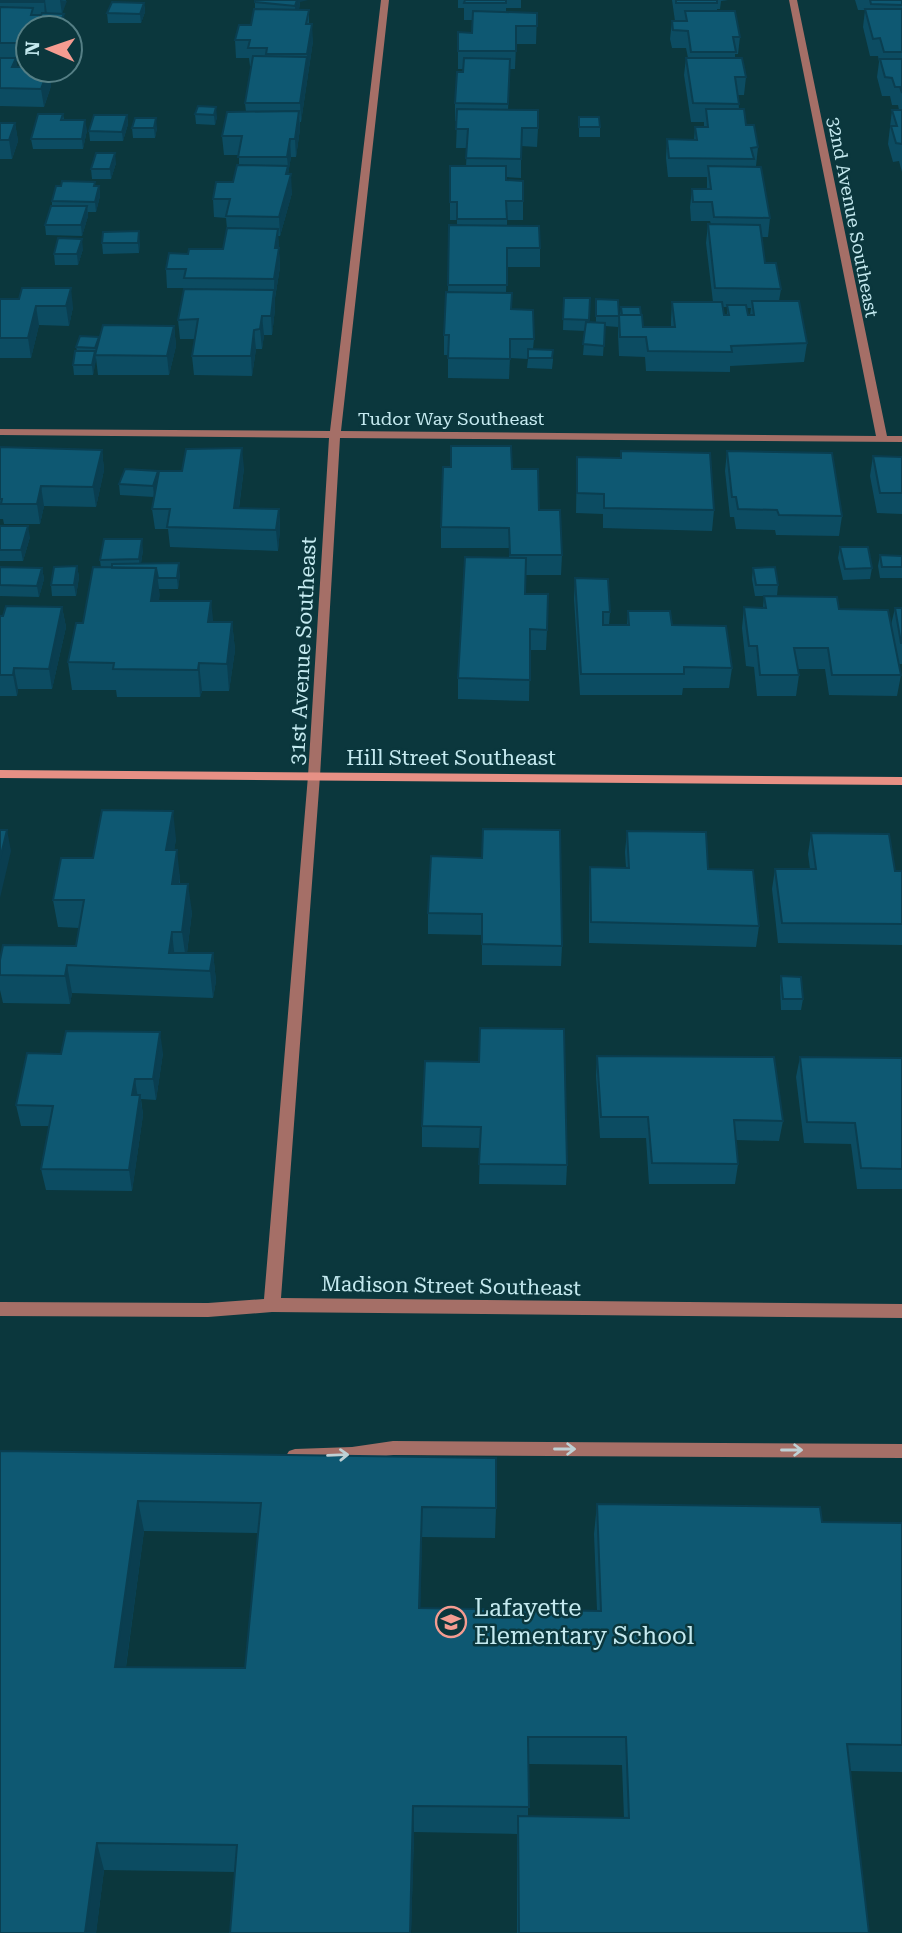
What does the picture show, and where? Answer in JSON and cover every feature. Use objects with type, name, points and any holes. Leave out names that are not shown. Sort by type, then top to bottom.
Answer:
[{"type":"street","name":"31st Avenue Southeast","points":[[272,1305],[314,776],[335,435],[385,0]]},
{"type":"street","name":"32nd Avenue Southeast","points":[[793,0],[882,439]]},
{"type":"street","name":"Tudor Way Southeast","points":[[0,432],[902,439]]},
{"type":"street","name":"Hill Street Southeast","points":[[0,774],[902,781]]},
{"type":"street","name":"Madison Street Southeast","points":[[0,1308],[208,1310],[272,1305],[902,1311]]},
{"type":"street","points":[[271,1456],[352,1454],[393,1448],[902,1451]]},
{"type":"building","points":[[0,0],[44,0],[0,2]]},
{"type":"building","points":[[255,0],[297,0],[295,6]]},
{"type":"building","points":[[465,0],[506,0],[506,3],[464,3]]},
{"type":"building","points":[[676,0],[717,0],[717,3],[676,3]]},
{"type":"building","points":[[870,0],[902,0],[902,5],[871,4]]},
{"type":"building","points":[[112,2],[144,3],[140,14],[107,13]]},
{"type":"building","points":[[0,7],[33,8],[31,14],[14,14],[14,43],[0,43]]},
{"type":"building","points":[[254,9],[309,10],[306,24],[312,24],[307,54],[266,54],[267,48],[248,48],[250,40],[235,40],[239,25],[251,25]]},
{"type":"building","points":[[865,9],[902,9],[902,52],[884,52],[880,38],[873,39]]},
{"type":"building","points":[[473,11],[537,13],[537,26],[516,26],[516,51],[458,51],[458,32],[472,33]]},
{"type":"building","points":[[685,11],[735,11],[740,37],[733,37],[736,52],[691,52],[688,31],[673,30],[672,21],[687,21]]},
{"type":"building","points":[[253,56],[307,57],[300,103],[245,103]]},
{"type":"building","points":[[0,58],[14,58],[14,84],[43,84],[41,89],[0,88]]},
{"type":"building","points":[[464,58],[510,59],[508,104],[455,103],[457,72],[463,72]]},
{"type":"building","points":[[686,58],[742,58],[746,77],[735,77],[739,104],[693,103]]},
{"type":"building","points":[[880,59],[902,59],[902,93],[900,87],[895,87],[892,78],[885,77]]},
{"type":"building","points":[[198,106],[216,107],[214,115],[195,114]]},
{"type":"building","points":[[457,109],[538,110],[538,128],[522,128],[521,159],[466,158],[468,129],[456,129]]},
{"type":"building","points":[[706,109],[744,109],[746,125],[754,125],[758,147],[751,148],[754,159],[669,158],[667,139],[697,140],[695,127],[708,127]]},
{"type":"building","points":[[892,110],[902,110],[902,144],[896,143],[891,126],[897,126]]},
{"type":"building","points":[[299,111],[295,139],[290,139],[287,157],[238,157],[242,136],[222,136],[227,112]]},
{"type":"building","points":[[38,114],[63,114],[61,120],[85,120],[82,139],[31,139]]},
{"type":"building","points":[[94,115],[127,115],[122,132],[89,131]]},
{"type":"building","points":[[579,117],[599,117],[600,127],[579,127]]},
{"type":"building","points":[[135,118],[156,118],[154,128],[132,128]]},
{"type":"building","points":[[0,123],[15,123],[9,140],[0,140]]},
{"type":"building","points":[[96,153],[115,153],[110,169],[91,169]]},
{"type":"building","points":[[237,165],[288,166],[286,174],[291,174],[279,217],[226,216],[230,199],[213,199],[216,182],[233,182]]},
{"type":"building","points":[[450,166],[506,166],[506,180],[523,181],[523,201],[506,201],[507,219],[457,219],[457,202],[450,202]]},
{"type":"building","points":[[708,166],[761,167],[770,218],[714,217],[712,202],[693,202],[692,189],[711,189]]},
{"type":"building","points":[[62,181],[95,182],[94,186],[99,186],[95,202],[52,201],[56,186],[61,186]]},
{"type":"building","points":[[51,206],[87,206],[81,225],[45,225]]},
{"type":"building","points":[[708,224],[760,225],[765,263],[776,263],[781,289],[715,288]]},
{"type":"building","points":[[449,225],[539,226],[540,248],[507,248],[507,285],[448,285]]},
{"type":"building","points":[[227,228],[278,229],[275,248],[279,248],[274,279],[184,278],[186,269],[166,269],[169,253],[188,254],[189,249],[223,249]]},
{"type":"building","points":[[139,231],[138,243],[102,243],[103,232]]},
{"type":"building","points":[[58,238],[82,239],[77,254],[54,254]]},
{"type":"building","points":[[22,288],[71,288],[66,306],[36,306],[28,338],[0,338],[0,299],[19,299]]},
{"type":"building","points":[[184,289],[274,290],[271,316],[262,316],[260,329],[254,330],[251,356],[192,356],[198,319],[178,320]]},
{"type":"building","points":[[446,292],[512,293],[511,309],[533,310],[534,339],[510,339],[510,359],[448,358],[449,335],[444,335]]},
{"type":"building","points":[[564,298],[590,298],[589,320],[563,319]]},
{"type":"building","points":[[596,299],[618,300],[619,316],[596,316]]},
{"type":"building","points":[[752,301],[799,301],[807,343],[731,346],[732,352],[648,351],[646,337],[620,337],[619,315],[642,315],[643,327],[675,327],[672,302],[722,302],[724,315],[729,315],[727,305],[746,305],[748,315],[754,315]]},
{"type":"building","points":[[621,307],[640,307],[641,315],[622,315]]},
{"type":"building","points":[[586,322],[605,323],[604,346],[583,344]]},
{"type":"building","points":[[103,325],[174,326],[167,356],[95,355]]},
{"type":"building","points":[[80,336],[99,337],[95,348],[76,347]]},
{"type":"building","points":[[528,349],[553,350],[552,358],[528,358]]},
{"type":"building","points":[[75,351],[95,351],[92,365],[73,365]]},
{"type":"building","points":[[451,446],[511,446],[512,469],[538,469],[539,510],[560,510],[562,555],[510,555],[509,528],[441,527],[443,467],[451,467]]},
{"type":"building","points":[[0,447],[102,450],[93,487],[41,486],[37,504],[1,504]]},
{"type":"building","points":[[242,448],[234,508],[279,509],[276,530],[167,527],[170,509],[152,509],[159,471],[182,471],[186,449]]},
{"type":"building","points":[[621,451],[710,453],[714,510],[604,508],[604,494],[577,493],[577,457],[621,458]]},
{"type":"building","points":[[727,451],[832,453],[842,516],[779,515],[777,510],[738,509],[736,497],[732,497]]},
{"type":"building","points":[[873,456],[902,457],[902,493],[880,493]]},
{"type":"building","points":[[125,469],[158,471],[153,486],[119,484]]},
{"type":"building","points":[[0,526],[28,526],[21,550],[0,550]]},
{"type":"building","points":[[104,539],[142,539],[139,559],[100,560]]},
{"type":"building","points":[[840,547],[868,547],[872,568],[845,569]]},
{"type":"building","points":[[880,555],[902,556],[902,567],[882,567]]},
{"type":"building","points":[[465,557],[526,558],[525,594],[548,594],[547,630],[530,629],[530,680],[458,678]]},
{"type":"building","points":[[179,563],[177,578],[158,578],[156,568],[112,568],[112,564]]},
{"type":"building","points":[[77,566],[74,585],[51,585],[54,567]]},
{"type":"building","points":[[0,567],[42,568],[37,586],[0,585]]},
{"type":"building","points":[[93,567],[156,568],[151,601],[211,601],[208,622],[232,622],[227,664],[199,663],[198,670],[113,669],[114,663],[68,662],[76,623],[83,623]]},
{"type":"building","points":[[775,567],[778,585],[756,585],[753,568]]},
{"type":"building","points":[[575,578],[608,579],[610,612],[603,612],[603,625],[629,625],[628,611],[670,611],[672,625],[726,626],[732,668],[684,667],[684,674],[581,674]]},
{"type":"building","points":[[764,596],[837,597],[839,609],[888,610],[901,675],[832,675],[828,648],[794,648],[799,675],[760,675],[757,646],[749,646],[744,607],[766,608]]},
{"type":"building","points":[[6,606],[62,607],[49,669],[14,668],[13,675],[0,675],[0,616],[3,616]]},
{"type":"building","points":[[895,608],[902,608],[902,643],[901,643]]},
{"type":"building","points":[[102,810],[173,811],[166,850],[177,850],[172,884],[188,884],[182,932],[172,932],[169,953],[213,953],[210,971],[67,965],[65,976],[0,975],[3,945],[76,946],[84,900],[53,900],[61,858],[93,858]]},
{"type":"building","points":[[483,829],[560,830],[562,946],[482,944],[482,914],[428,913],[431,856],[482,858]]},
{"type":"building","points":[[0,830],[7,830],[0,859]]},
{"type":"building","points":[[627,831],[706,832],[708,869],[753,870],[759,926],[591,922],[590,867],[629,868]]},
{"type":"building","points":[[811,833],[889,834],[895,871],[902,871],[902,924],[782,923],[775,869],[816,869]]},
{"type":"building","points":[[781,976],[801,977],[803,999],[783,999]]},
{"type":"building","points":[[480,1028],[564,1029],[567,1165],[479,1164],[481,1127],[422,1126],[425,1061],[479,1062]]},
{"type":"building","points":[[66,1031],[160,1032],[153,1079],[135,1079],[132,1095],[140,1095],[129,1170],[41,1169],[53,1106],[16,1105],[27,1053],[61,1054]]},
{"type":"building","points":[[597,1056],[774,1057],[783,1121],[734,1120],[738,1164],[652,1163],[648,1117],[601,1117]]},
{"type":"building","points":[[800,1057],[902,1058],[902,1169],[861,1168],[855,1123],[807,1122]]},
{"type":"building","points":[[0,1451],[496,1458],[496,1508],[422,1507],[419,1608],[601,1611],[597,1504],[820,1507],[822,1522],[902,1523],[902,1745],[847,1744],[869,1933],[519,1933],[518,1816],[629,1818],[626,1737],[528,1737],[529,1807],[413,1806],[410,1933],[230,1933],[237,1845],[97,1843],[85,1933],[0,1933]],"holes":[[[138,1501],[261,1503],[245,1668],[115,1667]]]},
{"type":"place","name":"Lafayette Elementary School","points":[[451,1622]]}]
